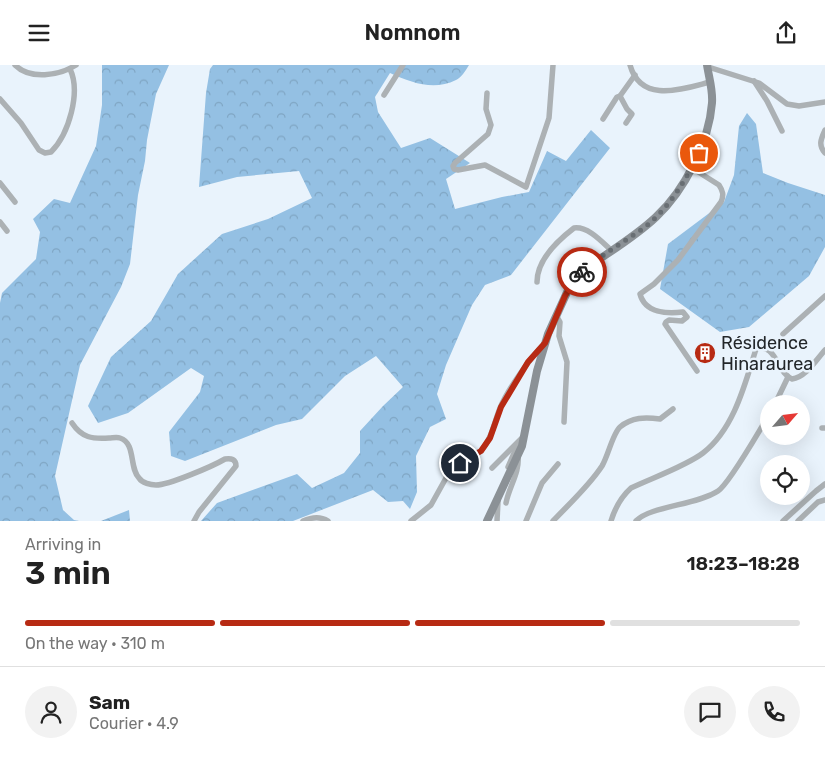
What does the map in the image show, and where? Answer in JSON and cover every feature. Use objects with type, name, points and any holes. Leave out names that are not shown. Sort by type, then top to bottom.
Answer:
[{"type":"main road","points":[[487,521],[518,456],[545,343],[556,315],[575,279],[644,227],[662,211],[692,168],[702,146],[712,103],[707,66]]},
{"type":"street","points":[[15,65],[31,74],[56,73],[76,65]]},
{"type":"street","points":[[384,95],[403,65]]},
{"type":"street","points":[[487,93],[486,109],[491,125],[488,135],[456,163],[453,166],[454,169],[458,170],[485,165],[526,187],[549,118],[553,65]]},
{"type":"street","points":[[630,65],[634,75],[649,88],[659,92],[710,82]]},
{"type":"street","points":[[721,72],[726,65]]},
{"type":"street","points":[[707,66],[754,81],[764,86],[787,104],[799,106],[824,102],[825,109]]},
{"type":"street","points":[[0,99],[15,116],[39,150],[45,153],[51,152],[64,131],[71,112],[74,88],[70,69]]},
{"type":"street","points":[[603,119],[634,75]]},
{"type":"street","points":[[754,81],[767,101],[782,131]]},
{"type":"street","points":[[620,96],[632,114],[626,123]]},
{"type":"street","points":[[825,130],[820,143],[825,153]]},
{"type":"street","points":[[692,168],[719,185],[723,196],[721,202],[678,260],[654,284],[640,294],[645,305],[652,309],[660,312],[685,313],[686,317],[682,321],[669,320],[665,324],[697,371]]},
{"type":"street","points":[[0,183],[15,202]]},
{"type":"street","points":[[0,222],[7,231]]},
{"type":"street","points":[[537,282],[539,269],[548,253],[556,243],[574,228],[577,227],[590,232],[612,251]]},
{"type":"street","points":[[783,334],[825,296]]},
{"type":"street","points":[[556,315],[560,321],[559,336],[567,362],[564,422]]},
{"type":"street","points":[[430,513],[432,505],[451,469],[485,447],[501,407],[528,362],[545,343]]},
{"type":"street","points":[[611,521],[618,503],[625,493],[702,454],[712,445],[732,414],[748,376],[756,349],[764,347],[771,351],[788,377],[796,378],[801,376],[825,350]]},
{"type":"street","points":[[779,395],[788,377]]},
{"type":"street","points":[[553,521],[597,473],[619,428],[638,417],[660,419],[673,409]]},
{"type":"street","points":[[72,423],[81,434],[88,438],[119,437],[127,441],[137,476],[142,481],[154,485],[189,475],[225,459],[231,458],[234,460],[236,466],[194,521]]},
{"type":"street","points":[[636,521],[647,514],[704,498],[720,490],[760,429]]},
{"type":"street","points":[[508,467],[523,437]]},
{"type":"street","points":[[492,468],[523,437]]},
{"type":"street","points":[[506,503],[519,463],[518,456]]},
{"type":"street","points":[[526,521],[542,483],[558,464]]},
{"type":"street","points":[[783,521],[825,484]]},
{"type":"street","points":[[497,521],[498,496]]},
{"type":"street","points":[[798,521],[818,502],[825,500]]},
{"type":"street","points":[[411,521],[432,505]]},
{"type":"street","points":[[303,521],[319,517],[328,521]]},
{"type":"green space","points":[[102,65],[169,65],[156,94],[138,195],[130,264],[121,287],[80,365],[55,476],[63,510],[74,520],[79,521],[0,521],[0,303],[2,293],[36,259],[40,232],[33,219],[54,199],[70,203],[96,146],[102,105]]},
{"type":"green space","points":[[213,65],[469,65],[458,79],[440,85],[415,83],[390,73],[375,97],[378,112],[401,148],[430,138],[470,163],[446,179],[455,209],[529,192],[547,151],[566,161],[591,130],[610,148],[511,275],[485,285],[472,305],[446,365],[437,394],[446,419],[430,427],[416,456],[417,492],[410,509],[403,501],[388,502],[373,490],[293,521],[201,521],[217,503],[297,474],[312,488],[344,473],[360,453],[360,431],[403,387],[376,356],[345,376],[302,419],[276,425],[185,461],[171,456],[169,432],[200,392],[204,376],[191,368],[128,413],[98,423],[88,406],[111,357],[151,321],[178,274],[222,234],[268,219],[312,198],[299,171],[237,177],[199,187],[206,93],[210,69]]},
{"type":"green space","points":[[747,113],[756,124],[763,173],[825,195],[825,247],[809,276],[749,327],[720,332],[660,289],[668,244],[724,202],[734,175],[739,126]]},
{"type":"green space","points":[[129,510],[130,521],[101,521]]},
{"type":"way so far","points":[[582,272],[657,216],[669,203],[686,178],[699,153]]},
{"type":"place","name":"Résidence Hinaraurea","points":[[705,353]]},
{"type":"route","points":[[460,463],[485,447],[501,407],[528,362],[545,343],[569,288],[582,272]]}]
